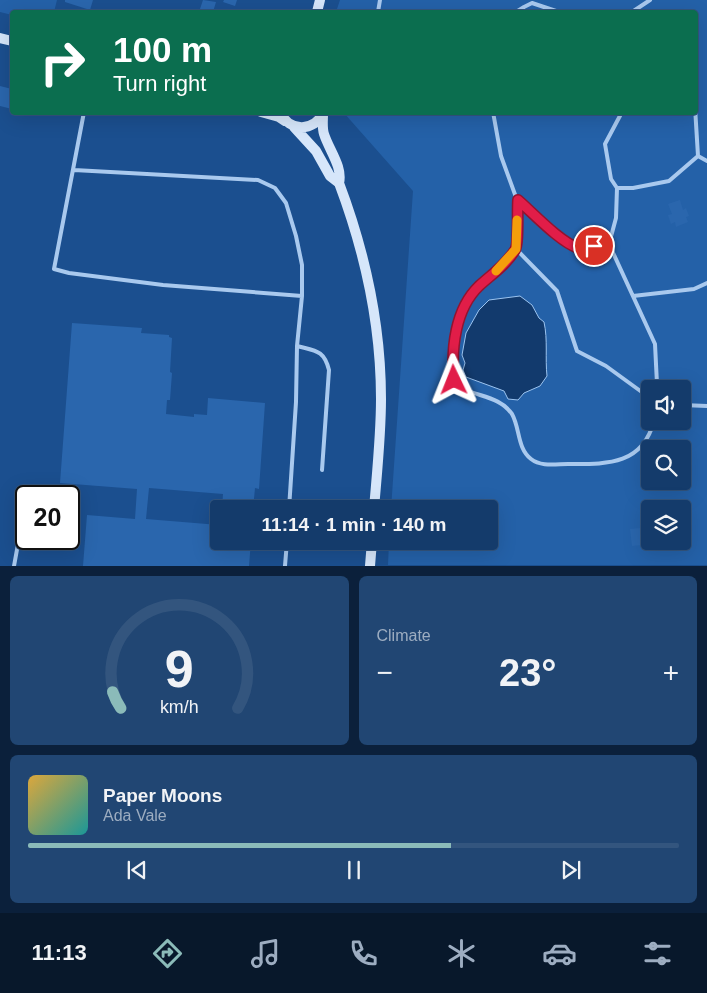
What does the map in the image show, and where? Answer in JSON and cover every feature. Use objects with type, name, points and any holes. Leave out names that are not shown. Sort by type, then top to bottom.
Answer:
[{"type":"main road","points":[[271,115],[302,128],[311,126],[318,121],[322,115]]},
{"type":"main road","points":[[323,115],[324,134],[340,173],[339,183],[366,267],[378,341],[381,399],[375,500]]},
{"type":"main road","points":[[286,120],[316,151],[330,176],[339,183]]},
{"type":"main road","points":[[370,566],[371,550]]},
{"type":"lane","points":[[635,10],[650,0]]},
{"type":"lane","points":[[519,10],[532,2],[554,10]]},
{"type":"lane","points":[[83,115],[54,269],[69,273],[163,285],[302,296]]},
{"type":"lane","points":[[494,115],[501,156],[518,200],[516,249],[501,267],[478,288],[459,318],[452,363],[454,380],[464,389],[502,404],[512,415],[521,445],[530,458],[540,464],[604,464],[625,458],[637,451],[651,430]]},
{"type":"lane","points":[[620,115],[605,144],[611,179],[617,188],[616,218],[609,244],[655,344],[657,380]]},
{"type":"lane","points":[[695,115],[698,156]]},
{"type":"lane","points":[[698,156],[707,161]]},
{"type":"lane","points":[[617,188],[633,188],[670,181],[698,156]]},
{"type":"lane","points":[[74,170],[258,180],[275,188],[286,203],[302,265],[302,296],[297,346],[296,402],[290,500]]},
{"type":"lane","points":[[518,200],[561,237],[580,249],[609,244]]},
{"type":"lane","points":[[516,249],[556,290],[577,351],[606,366],[641,391]]},
{"type":"lane","points":[[633,296],[694,289],[707,283]]},
{"type":"lane","points":[[297,346],[320,352],[326,360],[329,370],[322,470]]},
{"type":"lane","points":[[691,405],[707,406]]},
{"type":"lane","points":[[14,566],[17,550]]},
{"type":"lane","points":[[285,566],[286,550]]},
{"type":"shaded area","points":[[0,0],[57,0],[54,10],[10,10],[10,14],[0,12]]},
{"type":"shaded area","points":[[340,0],[707,0],[707,565],[388,565],[389,550],[498,550],[498,500],[392,500],[413,191],[346,115],[698,115],[698,10],[337,10]]},
{"type":"shaded area","points":[[520,296],[532,305],[539,318],[544,322],[547,376],[540,386],[524,393],[518,400],[508,399],[504,391],[466,377],[463,370],[465,363],[462,355],[466,333],[479,310],[489,300]]},
{"type":"building","points":[[65,0],[93,0],[90,10],[65,2]]},
{"type":"building","points":[[203,0],[216,2],[214,10],[200,10]]},
{"type":"building","points":[[224,0],[237,0],[235,6],[223,2]]},
{"type":"building","points":[[0,86],[10,88],[10,108],[0,106]]},
{"type":"building","points":[[680,200],[683,210],[686,208],[689,216],[686,217],[688,222],[676,227],[675,222],[671,224],[668,215],[672,214],[668,204]]},
{"type":"building","points":[[72,323],[142,328],[141,333],[169,335],[172,338],[170,372],[172,373],[170,400],[167,400],[166,414],[194,417],[194,414],[207,415],[208,398],[265,403],[259,489],[255,488],[254,500],[223,500],[223,494],[149,488],[146,519],[210,524],[210,550],[250,550],[249,566],[83,566],[87,515],[135,519],[137,489],[60,483]]},
{"type":"building","points":[[641,528],[641,545],[632,546],[630,529]]},
{"type":"slow traffic","points":[[496,271],[516,249],[517,220]]},
{"type":"route","points":[[454,380],[452,363],[459,318],[466,303],[478,288],[501,267],[516,249],[518,200],[570,243],[580,249],[594,246]]}]
